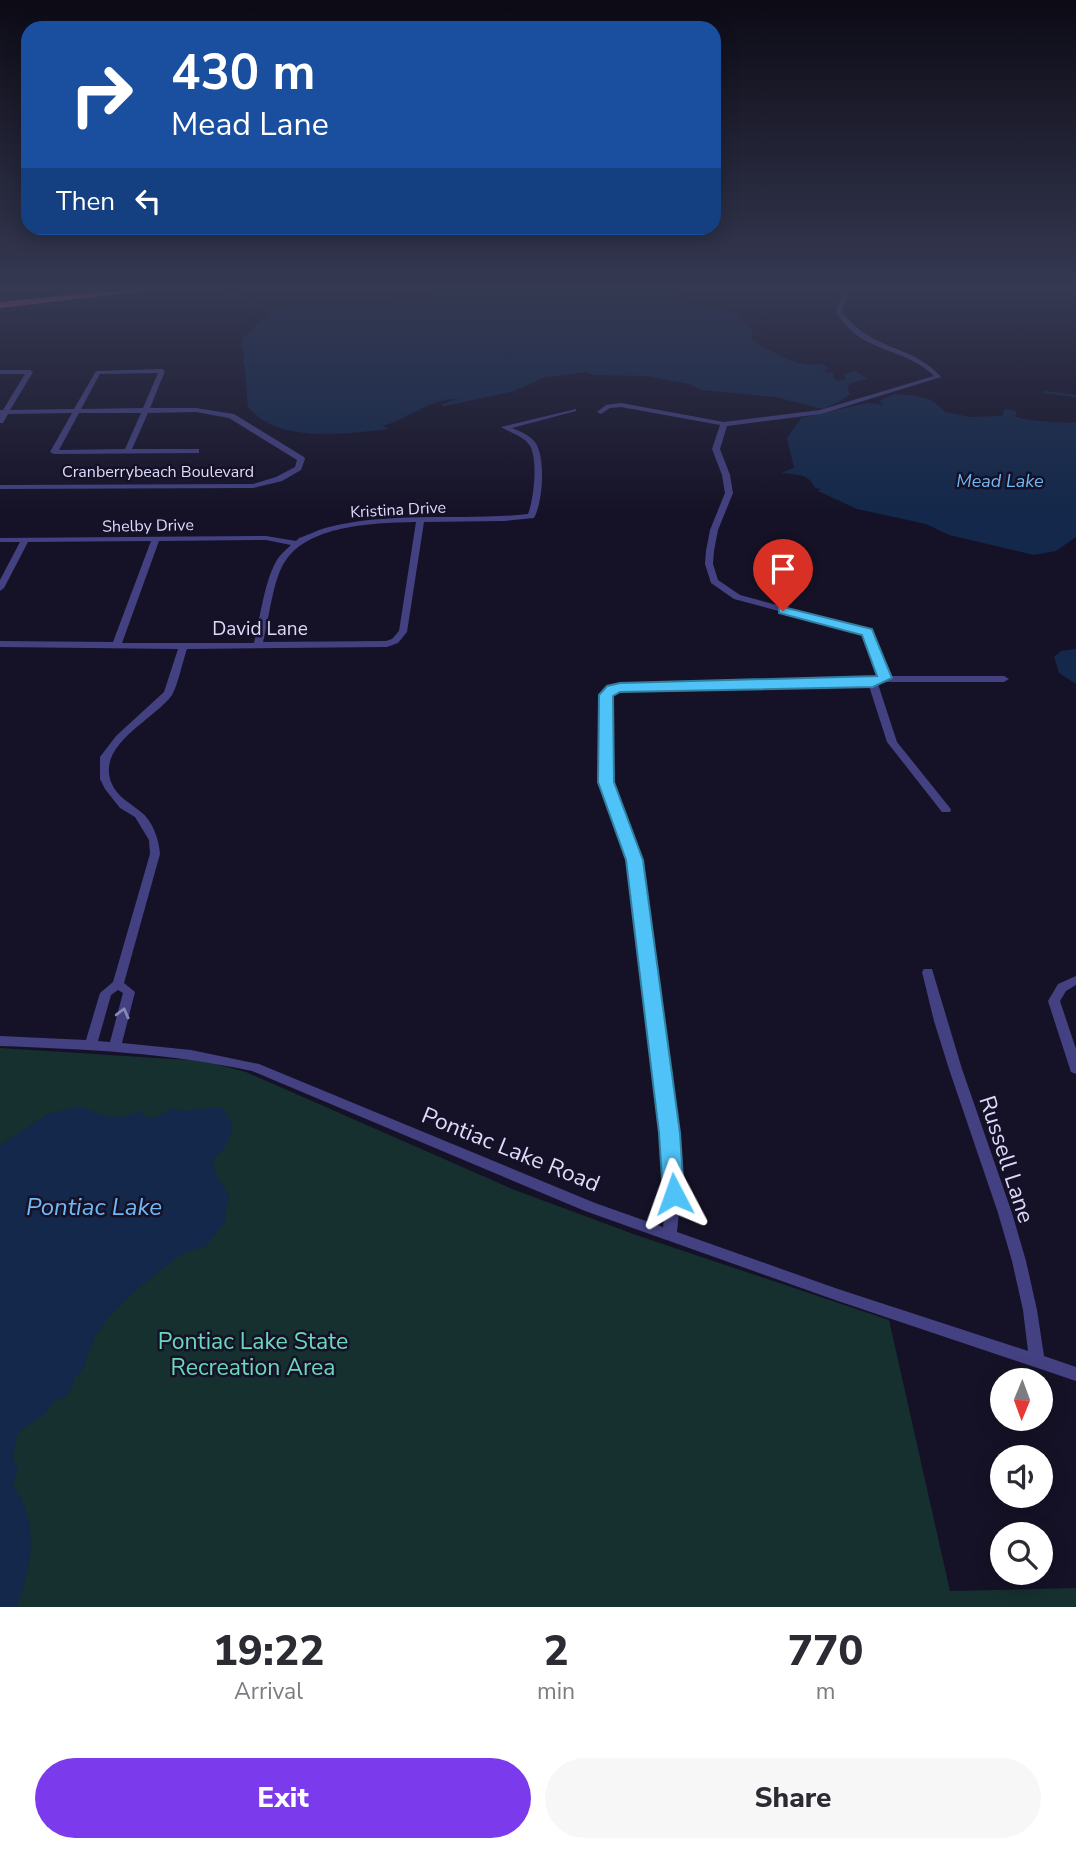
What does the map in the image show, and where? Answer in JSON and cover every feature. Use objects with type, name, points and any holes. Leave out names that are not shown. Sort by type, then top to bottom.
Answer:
[{"type":"street","points":[[601,412],[608,407],[621,405],[724,424],[768,420],[853,405],[938,377],[919,364]]},
{"type":"street","points":[[128,452],[163,371],[98,372],[54,452],[128,452],[196,451]]},
{"type":"street","points":[[0,372],[30,372],[3,412],[0,421]]},
{"type":"street","name":"Cranberrybeach Boulevard","points":[[0,487],[253,486],[279,479],[298,468],[301,459],[228,415],[196,410],[146,411]]},
{"type":"street","name":"Kristina Drive","points":[[296,544],[335,527],[364,523],[532,515],[536,509],[537,496],[535,448],[525,438],[505,427],[574,410]]},
{"type":"street","points":[[3,412],[146,411]]},
{"type":"street","points":[[724,424],[716,450],[726,475],[729,493],[714,530],[710,576],[737,597],[868,632],[885,678]]},
{"type":"street","name":"David Lane","points":[[0,644],[380,646],[395,641],[402,632],[420,522]]},
{"type":"street","name":"Shelby Drive","points":[[0,540],[266,538],[296,544]]},
{"type":"street","points":[[117,646],[156,539]]},
{"type":"street","points":[[0,588],[25,541]]},
{"type":"street","points":[[258,645],[279,564],[296,544]]},
{"type":"street","points":[[91,1044],[106,993],[118,984],[155,855],[154,840],[139,815],[124,806],[110,789],[105,779],[105,757],[120,738],[168,693],[183,646]]},
{"type":"street","points":[[669,1236],[674,1194],[669,1133],[634,856],[609,796],[606,782],[606,695],[612,689],[620,687],[873,683],[885,678],[1004,679]]},
{"type":"street","points":[[873,683],[892,742],[946,810]]},
{"type":"street","name":"Russell Lane","points":[[928,972],[941,1023],[1015,1252],[1034,1321],[1037,1360]]},
{"type":"street","points":[[1076,980],[1066,983],[1058,990],[1054,1001],[1076,1069]]},
{"type":"street","points":[[115,1046],[129,992],[118,984]]},
{"type":"street","name":"Pontiac Lake Road","points":[[0,1041],[91,1044],[205,1055],[254,1067],[580,1203],[825,1291],[1076,1374]]},
{"type":"green space","name":"Pontiac Lake State Recreation Area","points":[[0,1048],[204,1061],[246,1072],[512,1189],[636,1235],[889,1320],[950,1591],[1076,1588],[1076,1607],[0,1607]]},
{"type":"water","points":[[244,364],[823,364],[828,368],[822,372],[834,373],[837,381],[846,379],[844,374],[856,371],[868,379],[850,383],[847,389],[850,394],[823,409],[775,397],[701,390],[689,384],[646,376],[594,375],[586,372],[543,378],[514,391],[446,406],[442,404],[457,399],[437,402],[382,426],[389,428],[387,429],[334,434],[295,431],[277,427],[261,419],[249,408]]},
{"type":"water","name":"Mead Lake","points":[[894,394],[922,397],[945,412],[971,417],[1000,416],[1003,415],[1004,409],[1017,411],[1015,416],[1026,419],[1076,422],[1076,537],[1056,551],[1034,555],[949,535],[926,524],[857,509],[818,491],[821,489],[815,488],[805,477],[781,473],[794,468],[787,438],[801,418],[867,403],[885,405],[879,401]]},
{"type":"water","points":[[1076,649],[1076,684],[1059,673],[1054,657],[1061,651]]},
{"type":"water","name":"Pontiac Lake","points":[[81,1106],[96,1113],[118,1117],[140,1110],[146,1118],[173,1109],[184,1111],[220,1107],[230,1119],[231,1133],[225,1147],[214,1158],[215,1174],[229,1195],[224,1224],[206,1246],[183,1253],[137,1289],[109,1317],[95,1336],[82,1371],[75,1377],[71,1389],[64,1398],[53,1401],[45,1414],[21,1430],[16,1438],[13,1461],[18,1470],[13,1485],[28,1518],[30,1556],[17,1607],[0,1607],[0,1145],[48,1114]]},
{"type":"waterway","points":[[1044,392],[1076,396]]},
{"type":"route","points":[[674,1194],[669,1133],[635,860],[606,782],[606,695],[612,689],[620,687],[873,683],[881,682],[885,678],[868,632],[783,611]]}]
